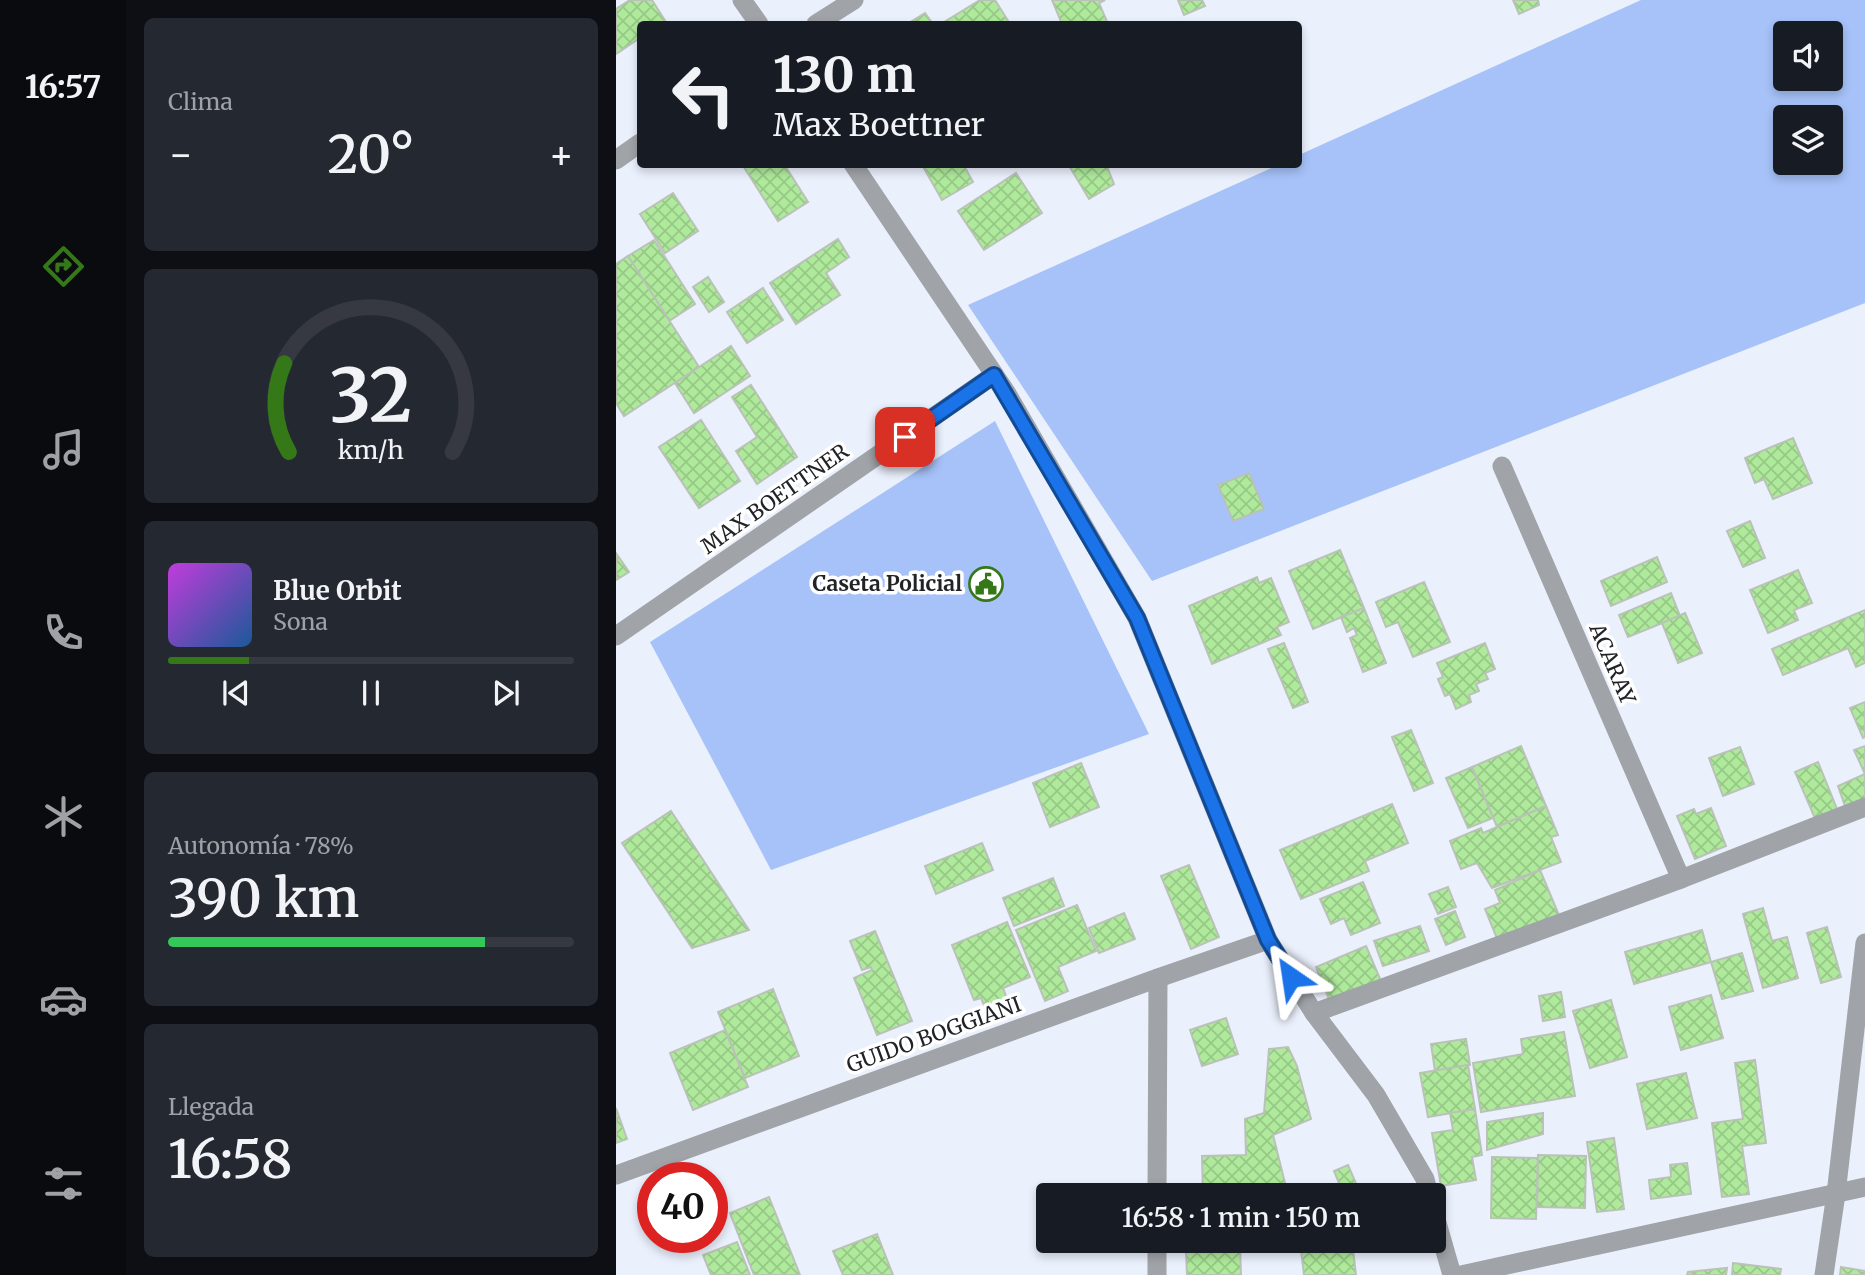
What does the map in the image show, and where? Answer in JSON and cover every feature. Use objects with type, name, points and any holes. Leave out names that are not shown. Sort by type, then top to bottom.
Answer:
[{"type":"street","points":[[742,0],[757,21]]},
{"type":"street","points":[[821,21],[854,0]]},
{"type":"street","points":[[616,160],[637,145]]},
{"type":"street","points":[[856,168],[994,375],[1137,618],[1268,940],[1314,1013],[1376,1095],[1426,1183]]},
{"type":"street","name":"MAX BOETTNER","points":[[616,636],[994,375]]},
{"type":"street","name":"ACARAY","points":[[1502,466],[1681,879]]},
{"type":"street","points":[[1314,1013],[1681,879],[1865,807]]},
{"type":"street","name":"GUIDO BOGGIANI","points":[[616,1175],[1268,940]]},
{"type":"street","points":[[1824,1275],[1865,943]]},
{"type":"street","points":[[1157,1183],[1158,978]]},
{"type":"street","points":[[1461,1275],[1865,1187]]},
{"type":"street","points":[[1157,1253],[1157,1275]]},
{"type":"street","points":[[1446,1253],[1452,1275]]},
{"type":"shaded area","points":[[1641,0],[1865,0],[1865,303],[1152,581],[968,305],[1271,168],[1302,168],[1302,154]]},
{"type":"shaded area","points":[[995,421],[1149,734],[771,870],[650,642]]},
{"type":"building","points":[[630,0],[652,0],[665,21],[637,21],[637,40],[616,54],[616,9]]},
{"type":"building","points":[[980,0],[995,0],[1008,21],[946,21]]},
{"type":"building","points":[[1052,0],[1105,0],[1099,3],[1107,21],[1061,21]]},
{"type":"building","points":[[1178,0],[1202,0],[1205,6],[1184,15]]},
{"type":"building","points":[[1513,0],[1538,0],[1539,5],[1519,14]]},
{"type":"building","points":[[925,13],[931,21],[912,21]]},
{"type":"building","points":[[745,168],[787,168],[808,202],[778,221]]},
{"type":"building","points":[[924,168],[965,168],[973,182],[942,200]]},
{"type":"building","points":[[1070,168],[1108,168],[1114,184],[1089,199]]},
{"type":"building","points":[[1016,173],[1042,213],[984,250],[958,211]]},
{"type":"building","points":[[673,193],[698,231],[665,253],[640,214]]},
{"type":"building","points":[[838,239],[849,257],[826,273],[840,295],[796,324],[770,283]]},
{"type":"building","points":[[654,240],[695,304],[669,321],[628,256]]},
{"type":"building","points":[[628,256],[699,367],[624,416],[616,403],[616,264]]},
{"type":"building","points":[[708,277],[724,302],[709,312],[693,287]]},
{"type":"building","points":[[763,288],[783,320],[747,343],[727,312]]},
{"type":"building","points":[[731,346],[750,376],[694,413],[675,383]]},
{"type":"building","points":[[751,385],[797,457],[757,484],[736,451],[757,437],[732,397]]},
{"type":"building","points":[[701,420],[740,481],[699,508],[659,447]]},
{"type":"building","points":[[1793,438],[1812,483],[1773,499],[1764,479],[1755,483],[1745,458]]},
{"type":"building","points":[[1249,473],[1264,509],[1233,521],[1218,485]]},
{"type":"building","points":[[1750,521],[1765,558],[1743,567],[1727,531]]},
{"type":"building","points":[[1340,550],[1364,608],[1313,629],[1289,571]]},
{"type":"building","points":[[616,553],[629,572],[616,580]]},
{"type":"building","points":[[1657,557],[1667,582],[1611,606],[1601,581]]},
{"type":"building","points":[[1798,570],[1812,603],[1794,610],[1798,620],[1768,633],[1750,590]]},
{"type":"building","points":[[1257,577],[1259,583],[1271,578],[1289,622],[1277,627],[1281,635],[1212,664],[1189,606]]},
{"type":"building","points":[[1424,582],[1450,642],[1413,657],[1398,622],[1386,627],[1376,602]]},
{"type":"building","points":[[1671,593],[1680,616],[1628,637],[1619,615]]},
{"type":"building","points":[[1364,608],[1386,663],[1363,672],[1350,638],[1357,635],[1354,628],[1347,632],[1341,617]]},
{"type":"building","points":[[1865,610],[1865,663],[1856,667],[1848,648],[1783,675],[1772,649]]},
{"type":"building","points":[[1685,613],[1702,653],[1678,663],[1662,623]]},
{"type":"building","points":[[1284,643],[1308,702],[1293,708],[1268,649]]},
{"type":"building","points":[[1485,643],[1495,669],[1485,673],[1488,679],[1476,684],[1479,691],[1469,695],[1471,702],[1456,709],[1450,694],[1445,696],[1438,679],[1443,677],[1437,663]]},
{"type":"building","points":[[1865,702],[1865,737],[1863,738],[1850,708]]},
{"type":"building","points":[[1411,730],[1433,783],[1414,791],[1392,737]]},
{"type":"building","points":[[1521,746],[1546,806],[1497,827],[1472,767]]},
{"type":"building","points":[[1865,746],[1865,774],[1854,750]]},
{"type":"building","points":[[1740,747],[1754,784],[1723,796],[1709,758]]},
{"type":"building","points":[[1818,762],[1839,814],[1817,823],[1795,772]]},
{"type":"building","points":[[1081,763],[1099,807],[1050,827],[1033,783]]},
{"type":"building","points":[[1472,767],[1493,818],[1468,828],[1446,778]]},
{"type":"building","points":[[1865,774],[1865,805],[1847,812],[1838,786]]},
{"type":"building","points":[[1392,804],[1408,843],[1365,861],[1369,871],[1301,899],[1280,850]]},
{"type":"building","points":[[1546,806],[1558,835],[1551,837],[1561,862],[1492,888],[1477,863],[1461,869],[1450,841],[1481,828],[1483,833]]},
{"type":"building","points":[[1711,808],[1726,846],[1695,859],[1677,816],[1694,809],[1696,814]]},
{"type":"building","points":[[671,811],[749,930],[692,948],[622,843]]},
{"type":"building","points":[[982,843],[993,870],[936,894],[925,866]]},
{"type":"building","points":[[1189,865],[1219,937],[1191,949],[1161,876]]},
{"type":"building","points":[[1540,870],[1561,920],[1500,946],[1485,909],[1500,903],[1495,890]]},
{"type":"building","points":[[1053,878],[1064,906],[1014,926],[1003,898]]},
{"type":"building","points":[[1363,882],[1380,923],[1351,935],[1344,918],[1331,924],[1320,899]]},
{"type":"building","points":[[1448,887],[1456,907],[1438,914],[1429,894]]},
{"type":"building","points":[[1077,905],[1096,951],[1058,967],[1068,991],[1045,1001],[1016,930]]},
{"type":"building","points":[[1763,908],[1772,941],[1787,937],[1798,978],[1763,988],[1743,914]]},
{"type":"building","points":[[1455,911],[1465,937],[1446,945],[1435,919]]},
{"type":"building","points":[[1124,913],[1135,939],[1099,953],[1089,928]]},
{"type":"building","points":[[1007,922],[1030,977],[1003,988],[1011,1009],[989,1018],[981,998],[974,1000],[952,945]]},
{"type":"building","points":[[1420,926],[1429,951],[1383,966],[1374,941]]},
{"type":"building","points":[[1827,927],[1841,977],[1821,983],[1807,933]]},
{"type":"building","points":[[1702,930],[1711,962],[1634,984],[1625,952]]},
{"type":"building","points":[[875,931],[912,1021],[877,1035],[854,978],[872,970],[871,967],[862,970],[850,941]]},
{"type":"building","points":[[1366,946],[1381,981],[1330,1002],[1316,967]]},
{"type":"building","points":[[1742,953],[1753,991],[1722,999],[1711,962]]},
{"type":"building","points":[[773,989],[799,1056],[745,1078],[718,1012]]},
{"type":"building","points":[[1561,992],[1565,1017],[1543,1021],[1539,996]]},
{"type":"building","points":[[1711,995],[1723,1038],[1681,1050],[1669,1007]]},
{"type":"building","points":[[1611,1000],[1627,1057],[1590,1068],[1573,1011]]},
{"type":"building","points":[[1226,1018],[1238,1054],[1202,1066],[1190,1030]]},
{"type":"building","points":[[725,1030],[748,1087],[693,1110],[670,1053]]},
{"type":"building","points":[[1564,1032],[1575,1096],[1481,1112],[1473,1063],[1523,1054],[1521,1039]]},
{"type":"building","points":[[1466,1039],[1470,1065],[1435,1071],[1431,1044]]},
{"type":"building","points":[[1288,1047],[1297,1066],[1311,1119],[1273,1135],[1285,1183],[1203,1183],[1202,1156],[1246,1155],[1245,1119],[1264,1113],[1269,1049]]},
{"type":"building","points":[[1755,1060],[1766,1143],[1742,1146],[1749,1194],[1722,1197],[1712,1123],[1743,1119],[1735,1063]]},
{"type":"building","points":[[1468,1065],[1475,1109],[1428,1117],[1420,1073]]},
{"type":"building","points":[[1686,1073],[1697,1118],[1647,1129],[1637,1084]]},
{"type":"building","points":[[616,1108],[627,1139],[616,1143]]},
{"type":"building","points":[[1475,1109],[1482,1155],[1472,1157],[1476,1180],[1446,1185],[1440,1183],[1432,1133],[1453,1130],[1450,1113]]},
{"type":"building","points":[[1543,1113],[1543,1134],[1487,1150],[1487,1122]]},
{"type":"building","points":[[1614,1138],[1624,1209],[1597,1212],[1587,1142]]},
{"type":"building","points":[[1538,1155],[1586,1156],[1585,1208],[1537,1207]]},
{"type":"building","points":[[1492,1157],[1538,1158],[1536,1219],[1491,1218]]},
{"type":"building","points":[[1687,1163],[1691,1194],[1651,1199],[1649,1180],[1671,1177],[1670,1165]]},
{"type":"building","points":[[1348,1165],[1356,1183],[1339,1183],[1334,1171]]},
{"type":"building","points":[[769,1197],[800,1275],[754,1275],[730,1213]]},
{"type":"building","points":[[877,1234],[893,1275],[843,1275],[833,1251]]},
{"type":"building","points":[[737,1242],[750,1275],[711,1275],[703,1255],[728,1253],[728,1245]]},
{"type":"building","points":[[1186,1253],[1240,1253],[1241,1275],[1187,1275]]},
{"type":"building","points":[[1301,1253],[1353,1253],[1356,1275],[1304,1275]]},
{"type":"building","points":[[1733,1263],[1781,1269],[1780,1275],[1732,1275]]},
{"type":"building","points":[[1841,1267],[1865,1271],[1865,1275],[1840,1275]]},
{"type":"building","points":[[1727,1268],[1726,1275],[1687,1275],[1688,1272]]},
{"type":"place","name":"Caseta Policial","points":[[986,584]]},
{"type":"route","points":[[905,437],[994,375],[1137,618],[1268,940],[1291,977]]}]
